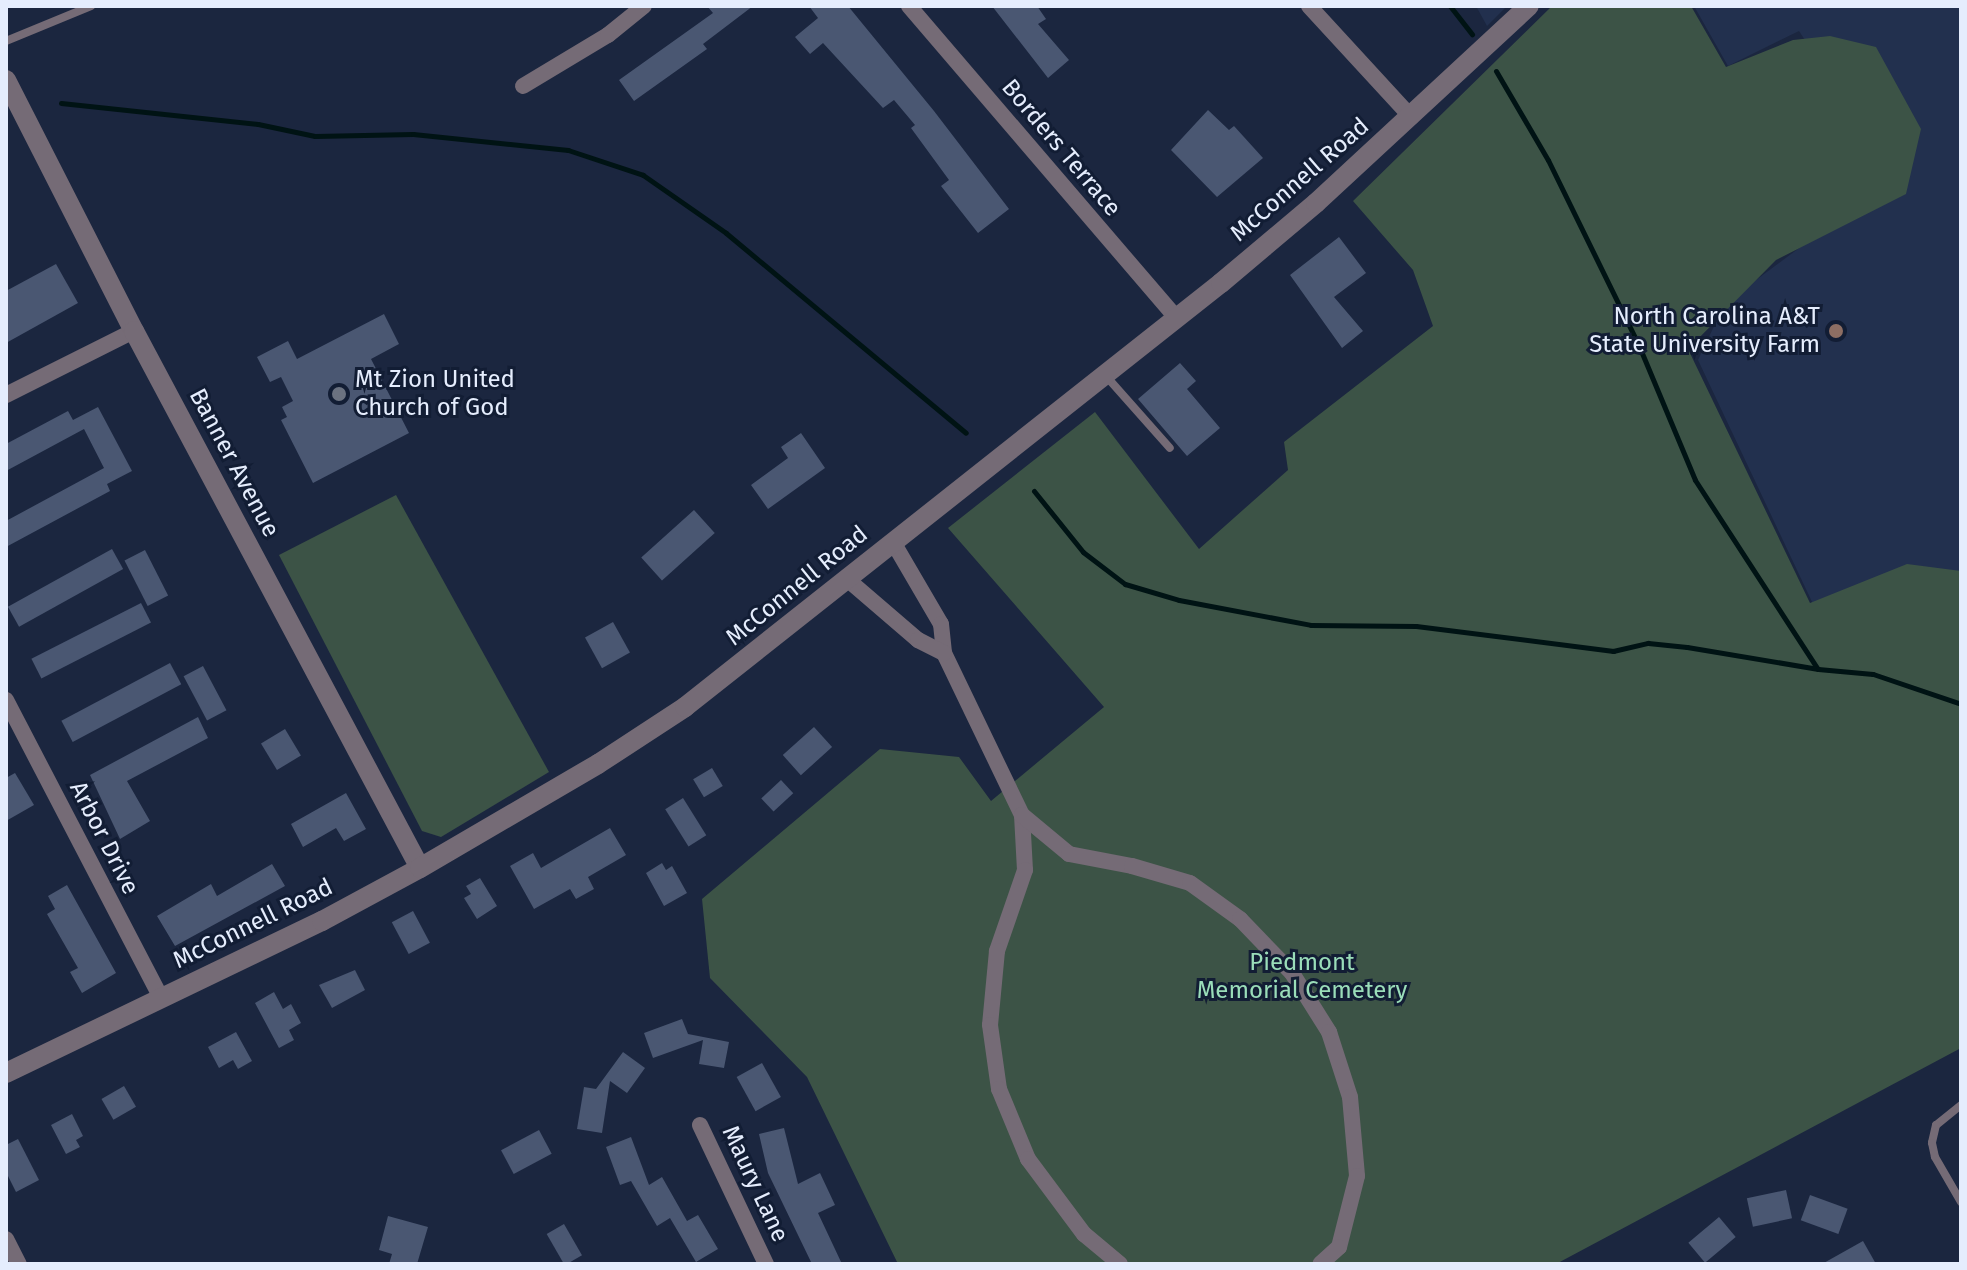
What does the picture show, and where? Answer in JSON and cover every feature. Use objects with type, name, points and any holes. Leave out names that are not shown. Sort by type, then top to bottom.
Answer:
[{"type":"street","points":[[523,86],[608,35],[644,6]]},
{"type":"street","name":"Borders Terrace","points":[[909,6],[1177,319]]},
{"type":"street","points":[[1309,6],[1411,117]]},
{"type":"street","name":"McConnell Road","points":[[6,1073],[322,921],[420,868],[633,743],[751,657],[1177,319],[1316,203],[1529,6]]},
{"type":"street","name":"Banner Avenue","points":[[6,80],[134,331],[420,868]]},
{"type":"street","points":[[6,395],[134,331]]},
{"type":"street","points":[[893,542],[941,624],[944,653],[1022,815],[1025,870],[997,951],[990,1025],[999,1089],[1028,1159],[1084,1234],[1120,1264]]},
{"type":"street","points":[[847,579],[918,640],[944,653]]},
{"type":"street","name":"Arbor Drive","points":[[6,700],[161,998]]},
{"type":"street","points":[[1022,815],[1069,854],[1132,866],[1190,883],[1240,919],[1292,973],[1329,1032],[1350,1097],[1357,1176],[1339,1247],[1320,1264]]},
{"type":"street","name":"Maury Lane","points":[[700,1125],[766,1264]]},
{"type":"street","points":[[6,1239],[19,1264]]},
{"type":"lane","points":[[6,41],[91,6]]},
{"type":"lane","points":[[1105,375],[1170,448]]},
{"type":"lane","points":[[1961,1105],[1936,1125],[1932,1143],[1935,1157],[1961,1202]]},
{"type":"shaded area","points":[[1476,6],[1507,6],[1487,26]]},
{"type":"shaded area","name":"North Carolina A&T State University Farm","points":[[1694,6],[1961,6],[1961,606],[1830,640],[1698,360],[1725,303],[1895,177],[1799,31],[1728,66]]},
{"type":"green space","name":"Piedmont Memorial Cemetery","points":[[1552,6],[1691,6],[1726,67],[1793,40],[1830,36],[1876,47],[1921,129],[1906,194],[1776,260],[1688,349],[1810,603],[1907,564],[1961,571],[1961,1048],[1556,1264],[898,1264],[807,1077],[710,978],[702,899],[880,749],[959,757],[991,801],[1104,707],[948,528],[1095,412],[1199,549],[1288,470],[1284,442],[1433,326],[1413,270],[1353,201]]},
{"type":"green space","points":[[396,495],[549,772],[441,837],[422,831],[279,555]]},
{"type":"building","points":[[707,6],[753,6],[703,44],[707,49],[634,101],[619,80],[713,13]]},
{"type":"building","points":[[809,6],[848,6],[1009,209],[978,233],[941,186],[949,180],[911,128],[915,125],[894,100],[883,108],[823,43],[810,54],[795,37],[818,18]]},
{"type":"building","points":[[992,6],[1037,6],[1046,19],[1038,24],[1069,60],[1048,78]]},
{"type":"building","points":[[1208,110],[1229,130],[1234,126],[1263,158],[1217,197],[1171,150]]},
{"type":"building","points":[[1339,237],[1366,273],[1334,297],[1363,331],[1342,348],[1290,275]]},
{"type":"building","points":[[56,264],[78,303],[6,343],[6,291]]},
{"type":"building","name":"Mt Zion United Church of God","points":[[384,314],[399,344],[371,359],[409,433],[313,483],[281,420],[287,417],[282,407],[293,401],[281,377],[270,382],[257,357],[288,341],[297,359]]},
{"type":"building","points":[[1180,363],[1196,381],[1187,389],[1220,428],[1187,456],[1138,399]]},
{"type":"building","points":[[98,407],[132,471],[107,484],[110,491],[6,547],[6,521],[104,468],[84,429],[6,471],[6,444],[68,411],[73,420]]},
{"type":"building","points":[[801,433],[825,468],[768,509],[751,485],[788,458],[781,447]]},
{"type":"building","points":[[694,510],[715,533],[662,581],[641,558]]},
{"type":"building","points":[[112,549],[123,569],[19,627],[8,607]]},
{"type":"building","points":[[145,550],[168,595],[148,606],[125,560]]},
{"type":"building","points":[[141,603],[151,623],[41,678],[31,659]]},
{"type":"building","points":[[613,622],[630,653],[602,668],[585,638]]},
{"type":"building","points":[[170,663],[181,684],[73,742],[61,721]]},
{"type":"building","points":[[203,666],[226,710],[207,720],[184,676]]},
{"type":"building","points":[[198,717],[208,738],[127,781],[150,821],[120,839],[90,775]]},
{"type":"building","points":[[814,727],[832,747],[801,775],[783,755]]},
{"type":"building","points":[[285,729],[301,756],[277,770],[261,743]]},
{"type":"building","points":[[712,768],[723,786],[704,797],[693,779]]},
{"type":"building","points":[[15,773],[34,805],[6,821],[6,778]]},
{"type":"building","points":[[781,780],[793,793],[774,812],[761,798]]},
{"type":"building","points":[[346,793],[366,829],[344,841],[336,828],[303,847],[291,824]]},
{"type":"building","points":[[683,798],[706,835],[689,846],[665,809]]},
{"type":"building","points":[[610,828],[626,855],[588,877],[594,889],[576,899],[570,889],[534,909],[510,866],[533,853],[541,868]]},
{"type":"building","points":[[662,863],[666,870],[672,866],[687,893],[664,906],[646,873]]},
{"type":"building","points":[[272,864],[285,886],[175,946],[157,916],[211,884],[217,896]]},
{"type":"building","points":[[480,878],[497,906],[477,919],[464,898],[471,894],[466,886]]},
{"type":"building","points":[[67,885],[116,973],[82,993],[70,972],[78,968],[47,914],[55,909],[48,896]]},
{"type":"building","points":[[413,911],[430,943],[409,954],[392,922]]},
{"type":"building","points":[[355,970],[365,990],[332,1008],[319,985]]},
{"type":"building","points":[[274,992],[283,1009],[291,1004],[301,1023],[289,1030],[294,1040],[279,1048],[255,1003]]},
{"type":"building","points":[[682,1019],[688,1034],[729,1042],[724,1068],[699,1064],[703,1040],[653,1058],[644,1033]]},
{"type":"building","points":[[236,1032],[252,1061],[238,1069],[233,1060],[219,1068],[208,1047]]},
{"type":"building","points":[[623,1052],[645,1068],[627,1093],[610,1081],[602,1133],[577,1129],[584,1087],[596,1089]]},
{"type":"building","points":[[762,1063],[781,1097],[756,1111],[737,1077]]},
{"type":"building","points":[[124,1086],[136,1107],[113,1120],[101,1099]]},
{"type":"building","points":[[72,1114],[83,1136],[76,1140],[80,1147],[66,1154],[51,1125]]},
{"type":"building","points":[[784,1128],[798,1184],[820,1173],[835,1205],[818,1213],[842,1264],[812,1264],[768,1173],[759,1134]]},
{"type":"building","points":[[539,1130],[552,1154],[514,1174],[501,1150]]},
{"type":"building","points":[[631,1137],[649,1185],[662,1177],[687,1221],[698,1215],[718,1249],[696,1262],[670,1218],[657,1226],[631,1181],[620,1185],[606,1147]]},
{"type":"building","points":[[18,1139],[39,1180],[16,1192],[6,1172],[6,1145]]},
{"type":"building","points":[[1786,1190],[1792,1218],[1753,1227],[1747,1198]]},
{"type":"building","points":[[1810,1195],[1848,1209],[1838,1234],[1801,1220]]},
{"type":"building","points":[[388,1216],[428,1227],[417,1264],[389,1264],[392,1254],[379,1250]]},
{"type":"building","points":[[1719,1217],[1736,1237],[1705,1263],[1688,1243]]},
{"type":"building","points":[[564,1224],[582,1255],[564,1264],[547,1234]]},
{"type":"building","points":[[1863,1241],[1876,1264],[1822,1264]]},
{"type":"waterway","points":[[1450,6],[1472,34]]},
{"type":"waterway","points":[[1496,71],[1548,160],[1639,346],[1695,480],[1817,668]]},
{"type":"waterway","points":[[61,103],[258,124],[315,136],[413,134],[568,150],[643,175],[726,233],[966,433]]},
{"type":"waterway","points":[[1034,491],[1083,552],[1125,584],[1179,600],[1311,625],[1416,626],[1613,651],[1648,643],[1687,647],[1818,669],[1873,674],[1961,704]]},
{"type":"place","name":"North Carolina A&T State University Farm","points":[[1836,331]]},
{"type":"place","name":"Mt Zion United Church of God","points":[[339,394]]}]
